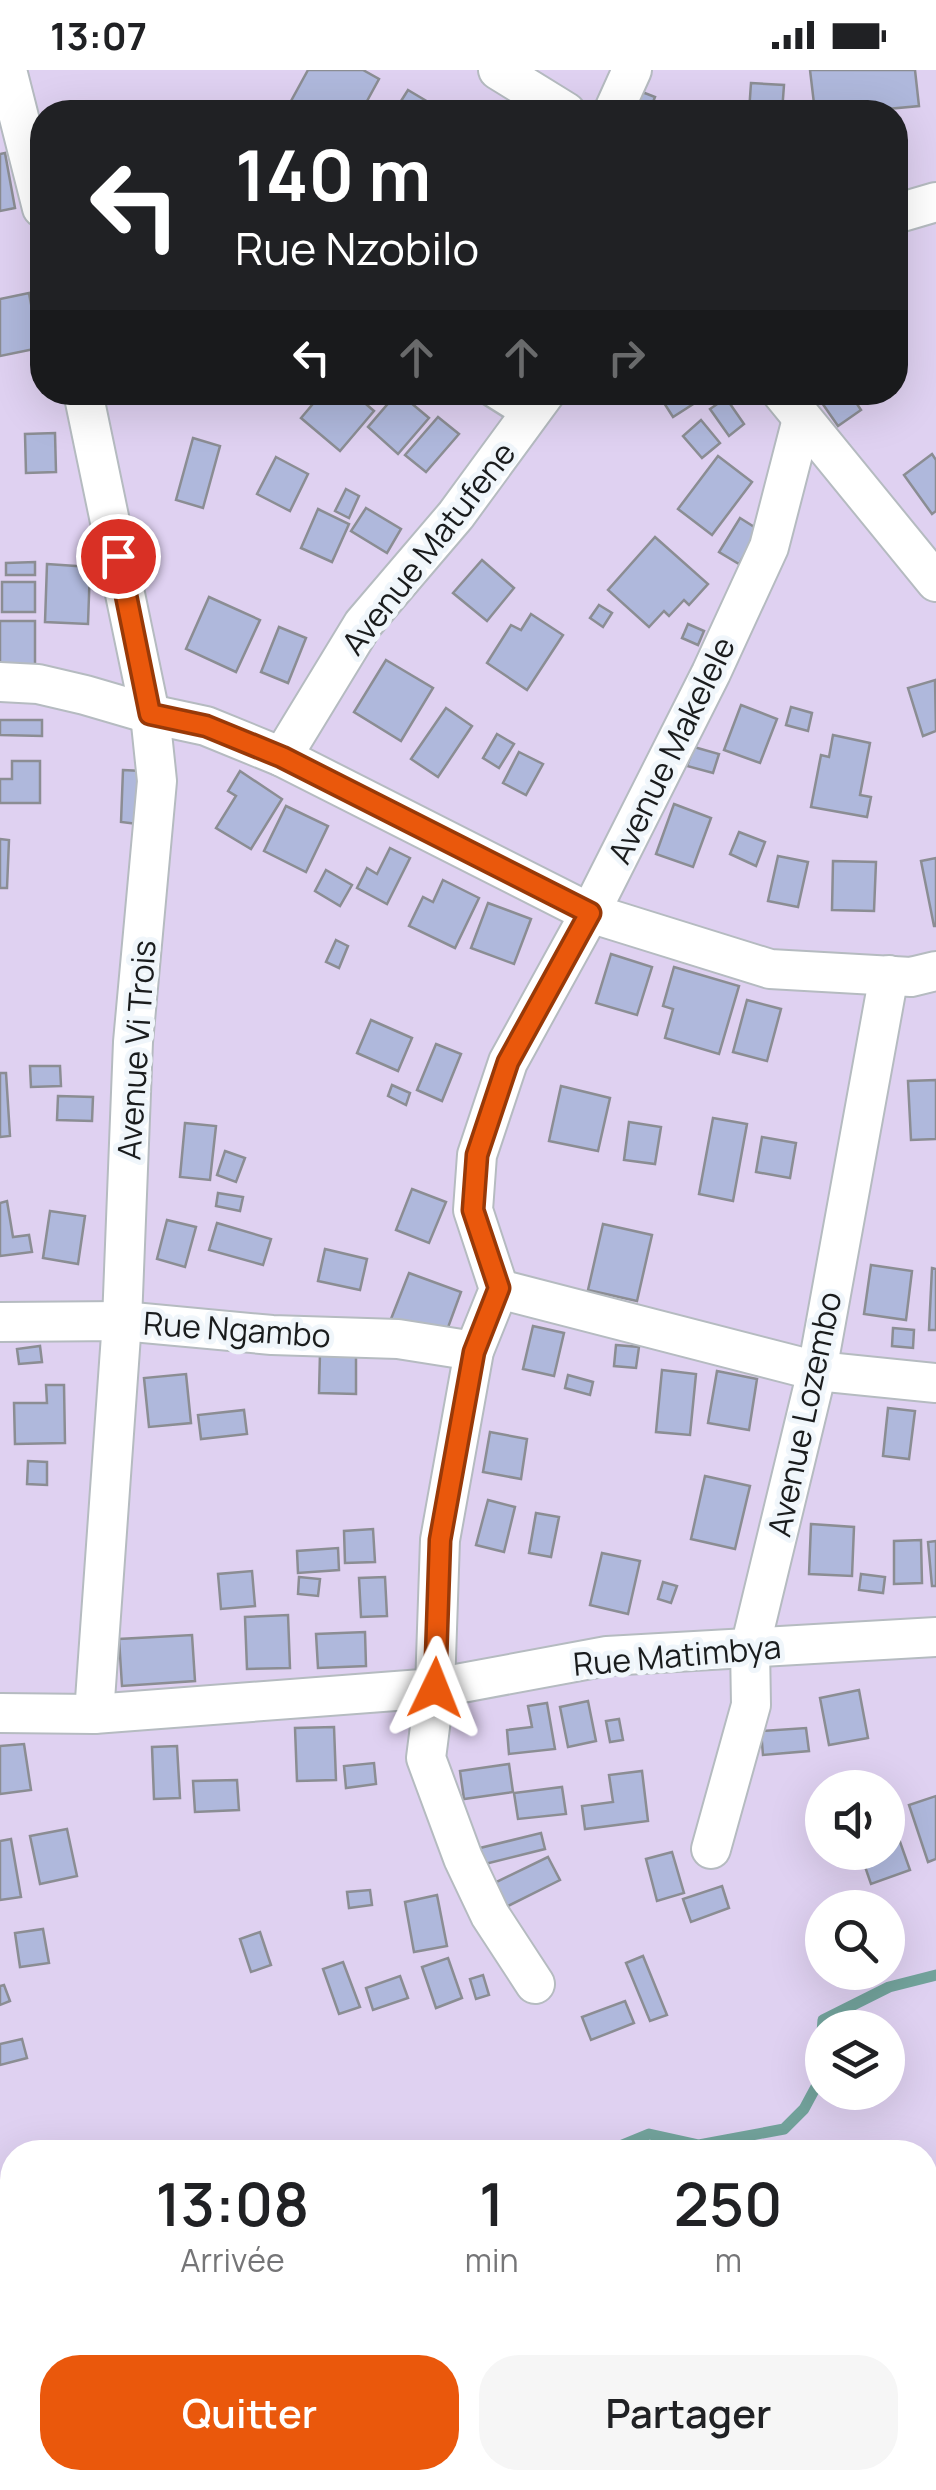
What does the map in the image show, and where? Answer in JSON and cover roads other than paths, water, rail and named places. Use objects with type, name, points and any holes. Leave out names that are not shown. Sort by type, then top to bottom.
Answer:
[{"type":"street","points":[[7,70],[30,161]]},
{"type":"street","points":[[498,70],[547,100]]},
{"type":"street","points":[[618,100],[632,70]]},
{"type":"street","points":[[908,210],[936,202]]},
{"type":"street","name":"Avenue Vi Trois","points":[[86,405],[150,714],[157,782],[134,1042],[122,1322],[94,1714]]},
{"type":"street","name":"Avenue Matufene","points":[[282,757],[364,624],[456,515],[537,406]]},
{"type":"street","points":[[792,406],[936,582]]},
{"type":"street","name":"Avenue Makelele","points":[[499,1288],[473,1210],[477,1155],[508,1062],[590,913],[711,673],[769,547],[792,406]]},
{"type":"street","points":[[0,682],[38,684],[206,726],[282,757],[590,913],[770,970],[911,977],[936,971]]},
{"type":"street","name":"Avenue Lozembo","points":[[711,1849],[750,1705],[750,1648],[818,1371],[889,975]]},
{"type":"street","points":[[535,1984],[490,1915],[462,1858],[426,1758],[435,1688],[440,1540],[474,1352],[499,1288],[818,1371],[936,1383]]},
{"type":"street","name":"Rue Ngambo","points":[[0,1322],[122,1322],[272,1335],[398,1340],[474,1352]]},
{"type":"street","name":"Rue Matimbya","points":[[0,1713],[94,1714],[435,1688],[607,1656],[936,1637]]},
{"type":"waterway","points":[[726,2140],[784,2129],[804,2109],[818,2083],[823,2020],[889,1987],[936,1975]]},
{"type":"waterway","points":[[634,2140],[649,2134],[676,2140]]}]
